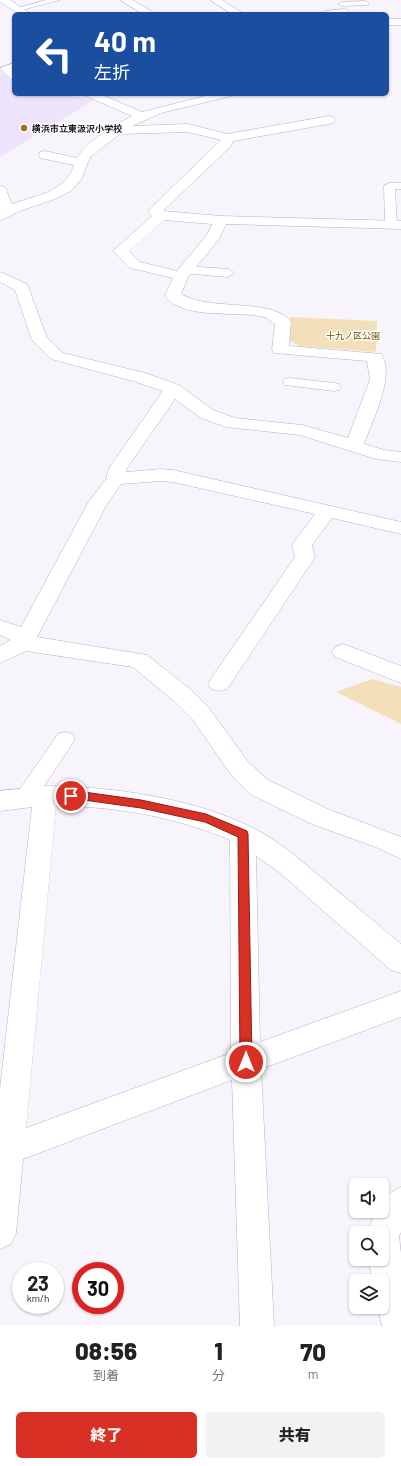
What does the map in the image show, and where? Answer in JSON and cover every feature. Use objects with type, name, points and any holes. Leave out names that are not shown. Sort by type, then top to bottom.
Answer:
[{"type":"street","points":[[3,0],[22,11]]},
{"type":"street","points":[[125,0],[147,12]]},
{"type":"street","points":[[215,0],[236,12]]},
{"type":"street","points":[[331,12],[343,8]]},
{"type":"street","points":[[92,96],[141,116]]},
{"type":"street","points":[[0,190],[4,214],[44,198],[66,188],[78,176],[82,157],[100,141],[141,116],[219,96]]},
{"type":"street","points":[[118,130],[188,128],[227,138],[329,120]]},
{"type":"street","points":[[227,138],[227,143],[186,184],[155,212],[160,216],[221,220],[396,225]]},
{"type":"street","points":[[45,155],[81,163]]},
{"type":"street","points":[[160,216],[120,251],[135,265],[183,273]]},
{"type":"street","points":[[221,220],[214,236],[183,273],[172,296],[179,301],[213,310],[268,313],[283,322],[280,350],[375,357],[378,380],[354,446]]},
{"type":"street","points":[[0,276],[22,287],[40,340],[57,356],[139,377],[173,389],[207,414],[232,423],[302,430],[382,455],[401,457]]},
{"type":"street","points":[[0,656],[25,641],[98,503],[115,479],[118,468],[173,389]]},
{"type":"street","points":[[115,479],[161,475],[173,476],[401,528]]},
{"type":"street","points":[[220,683],[305,557],[302,545],[326,511]]},
{"type":"street","points":[[0,627],[25,641],[139,660],[182,695],[201,714],[240,769],[259,787],[321,817],[387,841],[401,849]]},
{"type":"street","points":[[343,652],[401,675]]},
{"type":"street","points":[[0,801],[35,797],[84,796],[141,804],[206,818],[243,834],[288,865],[401,961]]},
{"type":"street","points":[[0,1233],[4,1149],[35,797]]},
{"type":"street","points":[[243,834],[246,1062],[257,1326]]},
{"type":"street","points":[[4,1149],[246,1062],[401,1004]]},
{"type":"street","points":[[386,1226],[401,1203]]},
{"type":"street","points":[[386,1266],[399,1326]]},
{"type":"lane","points":[[22,11],[56,0]]},
{"type":"lane","points":[[343,8],[365,4]]},
{"type":"lane","points":[[389,22],[401,22]]},
{"type":"lane","points":[[12,66],[5,68],[12,75]]},
{"type":"lane","points":[[396,225],[389,186],[401,186]]},
{"type":"lane","points":[[183,273],[228,273]]},
{"type":"lane","points":[[290,382],[334,387]]},
{"type":"lane","points":[[35,797],[65,739]]},
{"type":"shaded area","name":"横浜市立東汲沢小学校","points":[[0,70],[12,81],[12,96],[73,96],[94,100],[0,157]]},
{"type":"green space","name":"十九ノ区公園","points":[[290,317],[377,321],[376,352],[299,346],[289,340]]},
{"type":"green space","points":[[372,679],[401,687],[401,724],[336,692]]},
{"type":"place","name":"横浜市立東汲沢小学校","points":[[24,128]]},
{"type":"route","points":[[71,796],[84,796],[141,804],[206,818],[243,834],[246,1062]]}]
